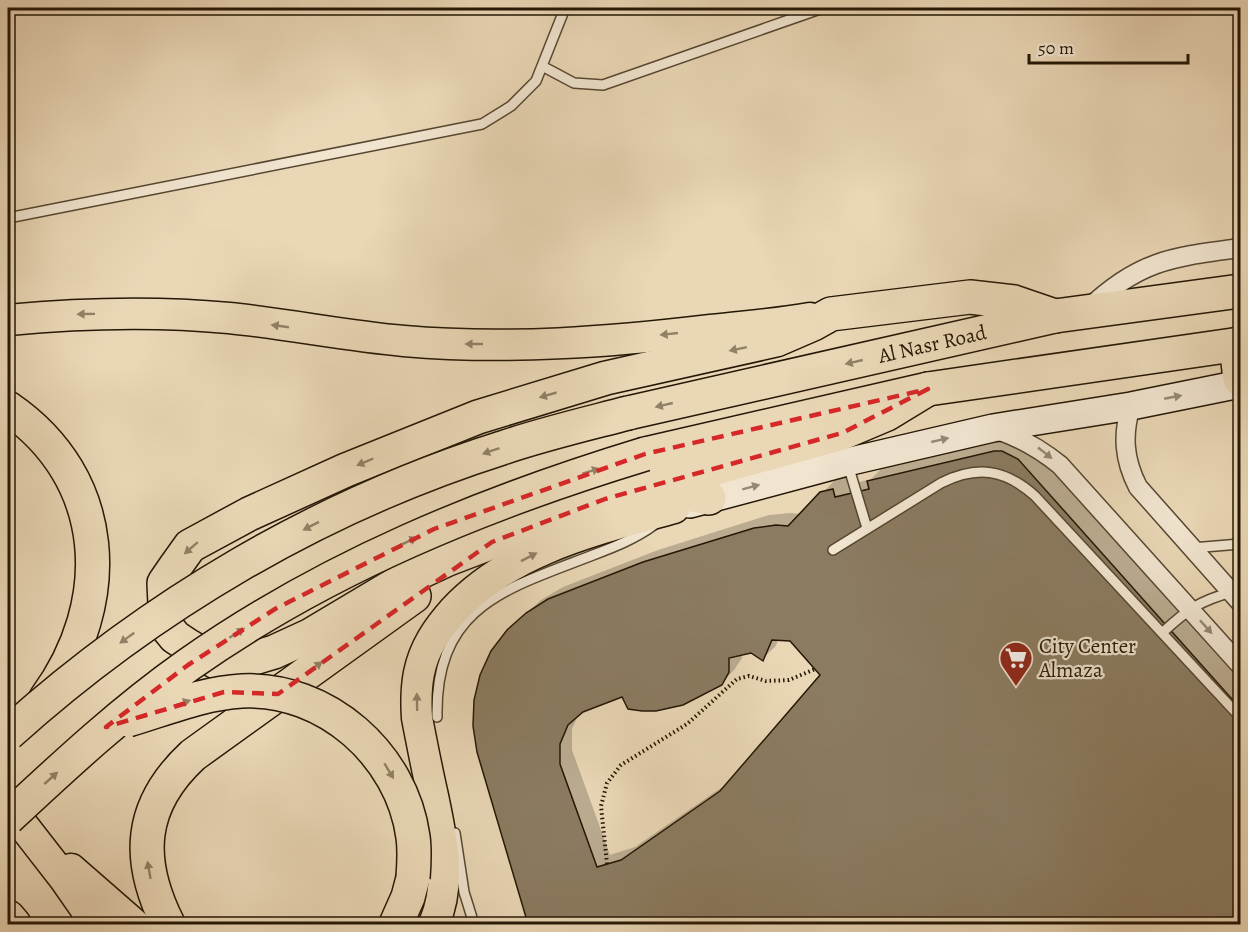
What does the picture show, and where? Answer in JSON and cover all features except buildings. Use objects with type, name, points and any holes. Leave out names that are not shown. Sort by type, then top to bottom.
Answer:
[{"type":"highway","name":"Al Nasr Road","points":[[42,703],[147,623],[259,553],[317,522],[377,495],[480,455],[564,429],[628,413],[1070,314],[1240,291]]},
{"type":"highway","points":[[928,388],[887,414],[842,433],[645,487],[566,513],[448,559],[405,579],[296,643],[274,652],[247,660],[216,662],[187,645],[166,626],[164,583],[190,546],[249,514],[346,470],[478,417],[606,378],[776,340],[831,314],[970,297],[1014,302],[1070,314]]},
{"type":"highway","name":"Al Nasr Road","points":[[18,824],[106,727],[163,683],[231,636],[284,604],[366,561],[434,529],[503,501],[645,454],[928,388],[1238,344]]},
{"type":"highway","points":[[1238,344],[1240,379]]},
{"type":"highway","points":[[8,408],[39,432],[67,469],[87,515],[94,564],[92,589],[80,638],[70,661],[42,703],[8,735]]},
{"type":"highway","points":[[645,487],[709,498]]},
{"type":"highway","points":[[168,924],[153,889],[147,869],[146,851],[148,833],[156,806],[168,782],[193,755],[492,542]]},
{"type":"highway","points":[[106,727],[204,697],[224,692],[244,691],[274,693],[304,701],[340,719],[364,739],[384,762],[410,818],[413,837],[413,878],[408,897],[396,924]]},
{"type":"highway","points":[[8,917],[14,924]]},
{"type":"main road","points":[[8,320],[66,315],[148,313],[230,318],[405,341],[524,344],[644,337],[773,324],[831,314]]},
{"type":"main road","points":[[434,924],[444,891],[445,861],[442,835],[417,718],[417,688],[419,673],[436,631],[464,600],[498,573],[537,552],[588,532],[674,508]]},
{"type":"main road","points":[[8,806],[18,824],[96,924]]},
{"type":"main road","points":[[18,824],[134,924]]},
{"type":"street","points":[[1070,314],[1136,272],[1166,260],[1240,248]]},
{"type":"street","points":[[674,508],[847,462],[993,428],[1131,406],[1240,384]]},
{"type":"street","points":[[1131,406],[1124,439],[1130,472],[1138,487],[1236,597]]},
{"type":"street","points":[[993,428],[1017,436],[1040,449],[1060,465],[1240,665]]},
{"type":"lane","points":[[8,218],[482,124],[511,106],[536,81],[565,8]]},
{"type":"lane","points":[[542,66],[574,83],[603,85],[823,8]]},
{"type":"lane","points":[[847,462],[867,528]]},
{"type":"lane","points":[[833,550],[956,475],[990,472],[1006,477],[1022,485],[1035,496],[1240,717]]},
{"type":"lane","points":[[437,717],[439,682],[449,648],[458,633],[481,606],[516,585],[630,540],[646,531],[674,508]]},
{"type":"lane","points":[[1192,548],[1240,544]]},
{"type":"lane","points":[[1163,632],[1189,609],[1206,599],[1236,597]]},
{"type":"lane","points":[[427,768],[444,801]]},
{"type":"lane","points":[[452,824],[459,853],[464,892],[474,924]]},
{"type":"path","points":[[607,864],[601,806],[607,783],[621,765],[687,724],[737,679],[749,676],[766,681],[789,680],[815,669]]},
{"type":"highlighted area","points":[[928,389],[842,433],[605,499],[492,542],[278,694],[224,692],[106,727],[188,665],[275,609],[434,529],[645,454]]},
{"type":"place","name":"City Center Almaza","points":[[1016,687]]}]
